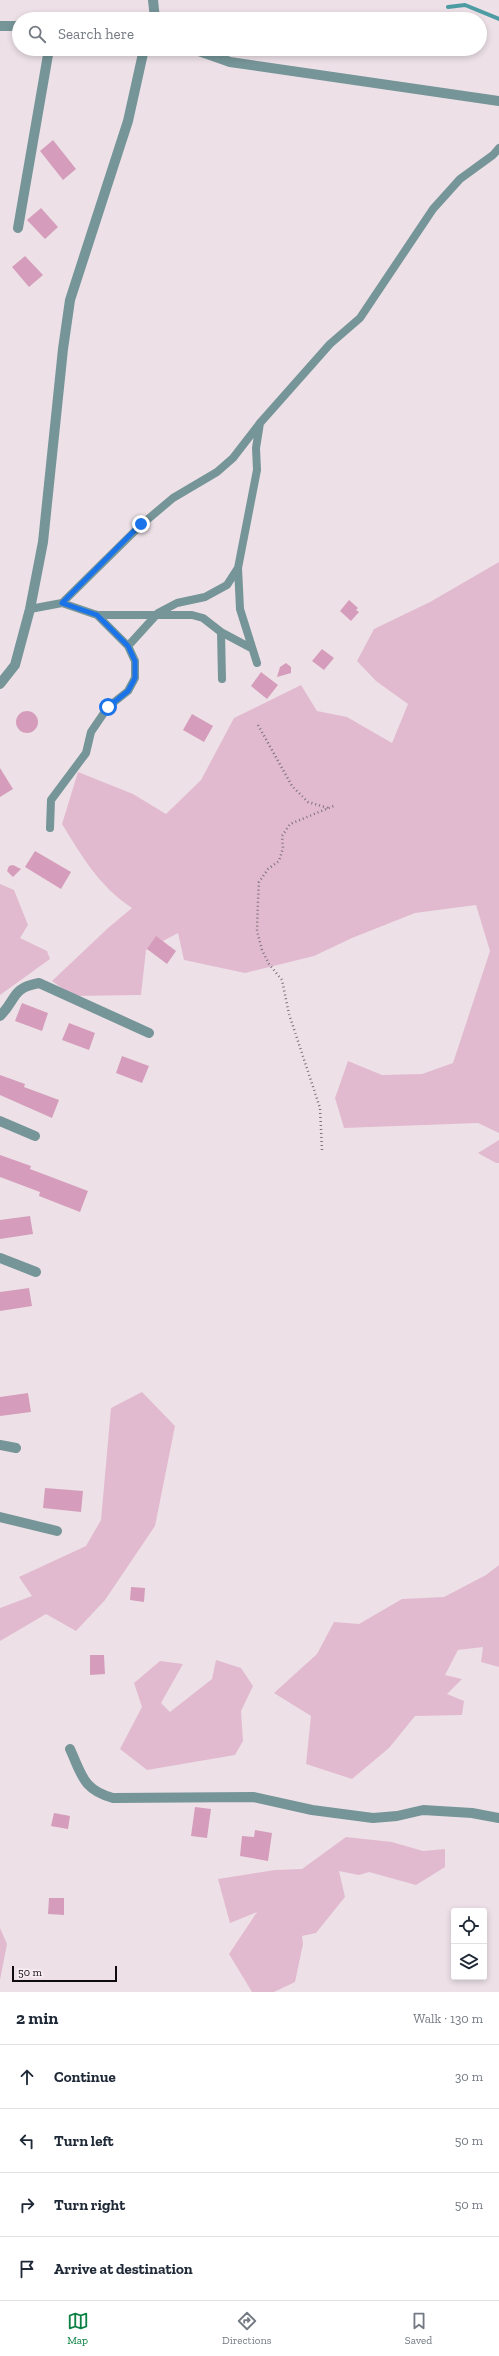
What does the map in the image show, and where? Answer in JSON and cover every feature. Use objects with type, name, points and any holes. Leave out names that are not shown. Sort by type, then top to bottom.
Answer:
[{"type":"street","points":[[153,0],[154,12]]},
{"type":"street","points":[[0,26],[12,26]]},
{"type":"street","points":[[18,228],[48,56]]},
{"type":"street","points":[[0,684],[15,665],[30,610],[43,542],[63,349],[70,300],[128,121],[142,56]]},
{"type":"street","points":[[213,56],[230,62],[499,101]]},
{"type":"street","points":[[0,1016],[18,990],[27,985],[39,983],[148,1033]]},
{"type":"street","points":[[0,1121],[35,1136]]},
{"type":"street","points":[[0,1258],[36,1272]]},
{"type":"street","points":[[0,1444],[16,1448]]},
{"type":"street","points":[[0,1517],[58,1531]]},
{"type":"street","points":[[70,1749],[86,1783],[97,1794],[113,1798],[253,1797],[312,1810],[373,1818],[397,1816],[423,1810],[472,1813],[499,1818]]},
{"type":"lane","points":[[62,603],[141,524],[173,498],[217,472],[233,458],[260,422],[330,344],[360,318],[434,209],[460,179],[493,155],[499,148]]},
{"type":"lane","points":[[257,663],[251,648],[240,608],[238,568],[257,470],[256,448],[260,422]]},
{"type":"lane","points":[[128,646],[158,613],[177,602],[205,597],[226,585],[238,568]]},
{"type":"lane","points":[[30,610],[62,603],[97,615],[158,613],[198,616],[203,618],[221,632],[251,648]]},
{"type":"lane","points":[[50,828],[51,800],[86,753],[91,732],[108,707],[128,691],[135,678],[135,661],[128,646],[97,615]]},
{"type":"lane","points":[[221,632],[222,679]]},
{"type":"path","points":[[258,725],[292,786],[308,802],[328,808]]},
{"type":"path","points":[[322,1150],[320,1108],[314,1087],[289,1014],[282,980],[269,964],[262,950],[257,931],[259,882],[268,869],[279,861],[283,848],[282,836],[290,824],[336,805]]},
{"type":"shaded area","points":[[499,562],[499,1133],[478,1123],[344,1128],[335,1098],[348,1061],[382,1075],[422,1074],[453,1063],[490,951],[476,905],[415,913],[352,938],[314,956],[245,973],[184,960],[178,933],[146,950],[141,995],[73,996],[52,981],[108,928],[132,908],[101,881],[85,860],[62,824],[78,772],[133,794],[166,814],[201,780],[234,718],[301,685],[317,711],[347,717],[392,743],[408,704],[376,681],[357,661],[374,629],[430,602]]},
{"type":"shaded area","points":[[0,884],[14,890],[28,925],[20,938],[47,951],[50,959],[0,995]]},
{"type":"shaded area","points":[[499,1140],[499,1163],[496,1163],[478,1153]]},
{"type":"shaded area","points":[[142,1392],[175,1426],[155,1526],[105,1600],[76,1631],[46,1614],[0,1641],[0,1608],[32,1596],[19,1577],[86,1546],[101,1520],[111,1408]]},
{"type":"shaded area","points":[[499,1565],[499,1667],[481,1662],[483,1647],[458,1650],[445,1675],[462,1679],[447,1694],[464,1701],[462,1715],[415,1716],[389,1748],[352,1779],[306,1764],[311,1716],[274,1693],[317,1654],[334,1622],[359,1624],[402,1599],[444,1597],[486,1575]]},
{"type":"shaded area","points":[[216,1660],[241,1668],[253,1686],[241,1711],[243,1741],[235,1755],[147,1770],[120,1749],[142,1707],[134,1683],[160,1661],[183,1664],[161,1703],[170,1712],[212,1679]]},
{"type":"shaded area","points":[[346,1837],[392,1842],[423,1851],[445,1849],[445,1867],[416,1885],[369,1872],[359,1875],[339,1871],[345,1897],[316,1933],[302,1936],[303,1944],[295,1982],[274,1992],[252,1992],[229,1954],[257,1912],[230,1923],[218,1879],[275,1870],[302,1869]]},
{"type":"shaded area","points":[[0,1928],[7,1944],[0,1980]]},
{"type":"building","points":[[53,140],[76,169],[63,180],[40,151]]},
{"type":"building","points":[[41,208],[58,227],[45,239],[27,220]]},
{"type":"building","points":[[25,256],[43,275],[29,287],[12,267]]},
{"type":"building","points":[[349,600],[358,608],[356,610],[359,612],[351,621],[340,611]]},
{"type":"building","points":[[322,649],[334,658],[324,670],[312,661]]},
{"type":"building","points":[[286,663],[291,667],[291,673],[277,677],[280,667]]},
{"type":"building","points":[[261,672],[278,685],[267,699],[251,686]]},
{"type":"building","points":[[27,711],[35,714],[38,722],[35,730],[27,733],[19,730],[16,722],[19,714]]},
{"type":"building","points":[[192,714],[213,726],[204,742],[183,730]]},
{"type":"building","points":[[0,768],[13,789],[0,797]]},
{"type":"building","points":[[35,851],[71,872],[61,889],[25,867]]},
{"type":"building","points":[[13,865],[21,869],[13,877],[7,871],[9,866]]},
{"type":"building","points":[[156,936],[176,951],[167,964],[147,949]]},
{"type":"building","points":[[22,1003],[48,1013],[42,1031],[15,1021]]},
{"type":"building","points":[[69,1023],[95,1033],[89,1050],[62,1040]]},
{"type":"building","points":[[122,1056],[149,1066],[142,1083],[116,1073]]},
{"type":"building","points":[[0,1075],[25,1084],[24,1087],[59,1100],[52,1118],[0,1095]]},
{"type":"building","points":[[0,1155],[31,1166],[30,1169],[88,1191],[80,1212],[39,1196],[40,1192],[0,1177]]},
{"type":"building","points":[[30,1216],[33,1234],[0,1239],[0,1220]]},
{"type":"building","points":[[29,1288],[32,1306],[0,1311],[0,1292]]},
{"type":"building","points":[[28,1393],[31,1412],[0,1416],[0,1397]]},
{"type":"building","points":[[45,1488],[83,1491],[81,1512],[43,1508]]},
{"type":"building","points":[[131,1587],[145,1588],[144,1602],[130,1600]]},
{"type":"building","points":[[90,1655],[104,1655],[105,1674],[90,1675]]},
{"type":"building","points":[[195,1807],[211,1809],[207,1838],[191,1836]]},
{"type":"building","points":[[54,1813],[70,1816],[68,1829],[51,1826]]},
{"type":"building","points":[[255,1830],[272,1833],[268,1861],[240,1856],[242,1836],[254,1837]]},
{"type":"building","points":[[49,1898],[64,1898],[64,1915],[48,1914]]},
{"type":"waterway","points":[[448,7],[465,5],[482,12]]},
{"type":"waterway","points":[[487,14],[499,19]]},
{"type":"route","points":[[108,707],[128,691],[135,678],[135,661],[128,646],[97,615],[62,603],[85,578],[141,524]]}]
